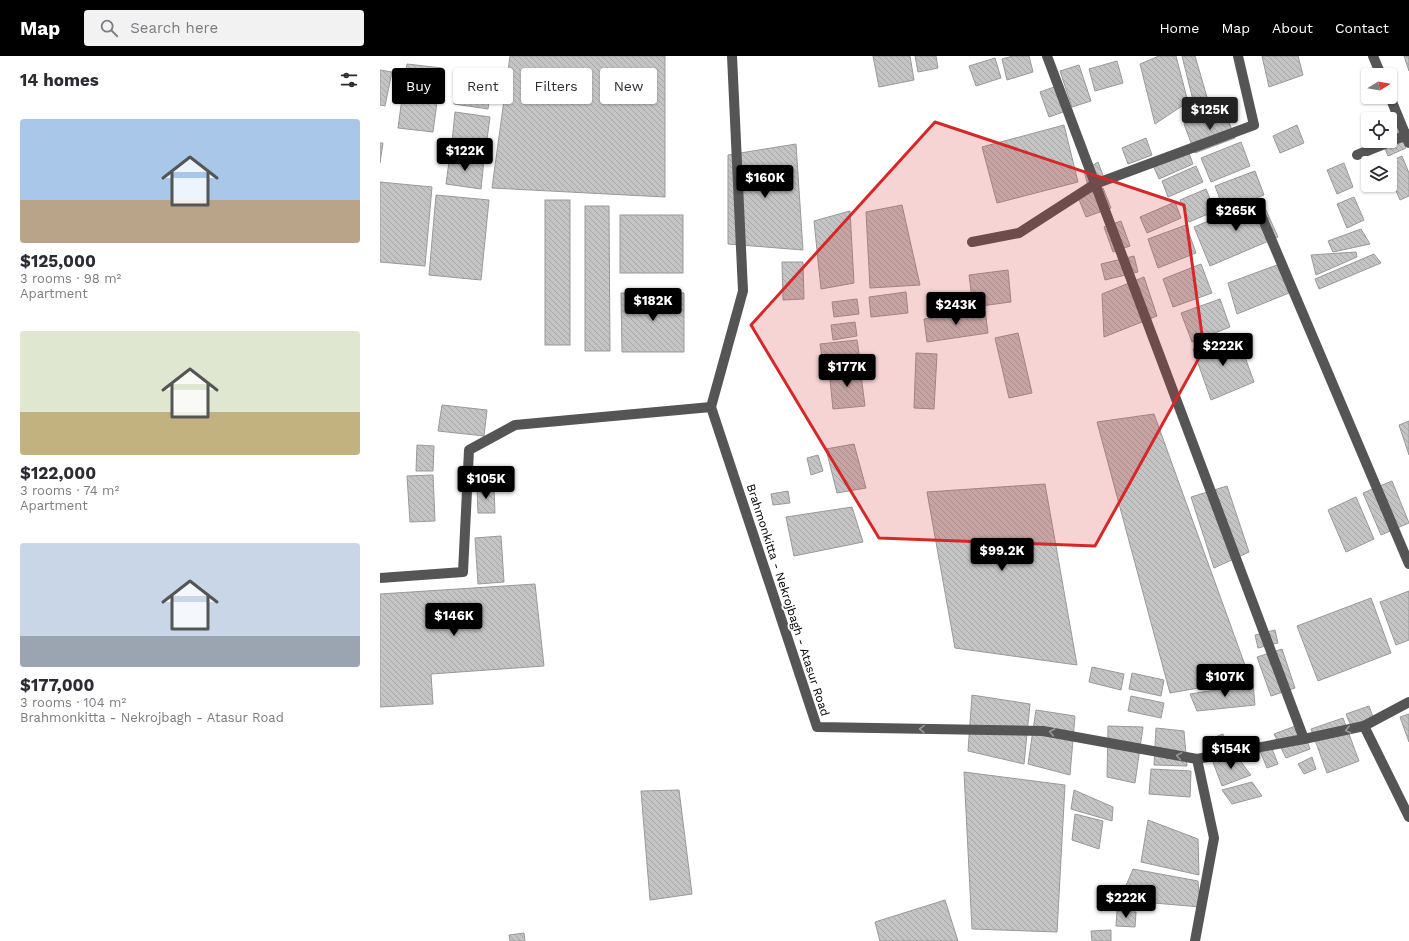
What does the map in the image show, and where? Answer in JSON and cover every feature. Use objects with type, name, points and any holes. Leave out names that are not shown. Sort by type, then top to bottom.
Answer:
[{"type":"street","points":[[380,578],[463,572],[469,450],[515,425],[711,407],[743,292],[732,56]]},
{"type":"street","points":[[1047,56],[1304,739]]},
{"type":"street","points":[[972,242],[1019,233],[1095,184],[1254,125],[1238,56]]},
{"type":"street","points":[[1373,56],[1378,68]]},
{"type":"street","points":[[1357,155],[1408,137],[1393,104]]},
{"type":"street","points":[[1261,215],[1409,564]]},
{"type":"street","name":"Brahmonkitta - Nekrojbagh - Atasur Road","points":[[711,407],[817,727],[1043,731],[1197,759],[1364,726],[1409,702]]},
{"type":"street","points":[[1364,726],[1409,817]]},
{"type":"street","points":[[1195,941],[1214,838],[1197,759]]},
{"type":"highlighted area","points":[[935,122],[1184,205],[1204,349],[1095,546],[879,538],[751,325]]},
{"type":"building","points":[[510,56],[665,56],[665,197],[492,188],[503,104],[513,104],[513,68],[508,68]]},
{"type":"building","points":[[873,56],[910,56],[914,80],[879,87]]},
{"type":"building","points":[[915,56],[936,56],[938,68],[918,72]]},
{"type":"building","points":[[1013,56],[1029,56],[1033,72],[1007,80],[1002,59]]},
{"type":"building","points":[[1159,56],[1176,56],[1188,102],[1155,124],[1140,64]]},
{"type":"building","points":[[1182,56],[1195,56],[1207,97],[1194,104]]},
{"type":"building","points":[[1262,56],[1298,56],[1303,75],[1269,87]]},
{"type":"building","points":[[1404,56],[1409,56],[1409,71]]},
{"type":"building","points":[[995,58],[1001,78],[976,86],[969,66]]},
{"type":"building","points":[[1117,61],[1123,83],[1095,91],[1089,69]]},
{"type":"building","points":[[407,64],[442,68],[406,68]]},
{"type":"building","points":[[1079,65],[1091,101],[1072,107],[1060,71]]},
{"type":"building","points":[[380,70],[392,72],[385,106],[380,105]]},
{"type":"building","points":[[1057,86],[1066,111],[1049,117],[1040,92]]},
{"type":"building","points":[[401,104],[437,104],[433,132],[398,128]]},
{"type":"building","points":[[454,104],[489,104],[488,109]]},
{"type":"building","points":[[1224,109],[1235,138],[1195,153],[1184,124]]},
{"type":"building","points":[[455,112],[490,117],[486,147],[452,142]]},
{"type":"building","points":[[1064,125],[1078,182],[997,203],[982,147]]},
{"type":"building","points":[[1297,125],[1304,143],[1280,153],[1273,136]]},
{"type":"building","points":[[1397,126],[1406,148],[1388,156],[1385,148],[1397,148]]},
{"type":"building","points":[[1146,138],[1152,155],[1128,164],[1122,148]]},
{"type":"building","points":[[1241,142],[1250,166],[1211,182],[1201,158]]},
{"type":"building","points":[[380,143],[383,143],[380,163]]},
{"type":"building","points":[[796,144],[803,250],[728,244],[728,155]]},
{"type":"building","points":[[1187,148],[1193,164],[1159,179],[1152,163]]},
{"type":"building","points":[[450,154],[484,159],[481,189],[446,184]]},
{"type":"building","points":[[1402,156],[1409,173],[1409,196],[1400,200],[1397,192],[1397,158]]},
{"type":"building","points":[[1098,162],[1104,178],[1088,186],[1084,171]]},
{"type":"building","points":[[1344,163],[1353,187],[1337,194],[1327,170]]},
{"type":"building","points":[[1196,166],[1203,182],[1168,197],[1162,181]]},
{"type":"building","points":[[1255,171],[1264,195],[1224,210],[1215,186]]},
{"type":"building","points":[[380,182],[432,187],[425,266],[380,262]]},
{"type":"building","points":[[1103,188],[1111,208],[1086,217],[1078,197]]},
{"type":"building","points":[[1206,189],[1215,211],[1189,222],[1180,200]]},
{"type":"building","points":[[436,195],[489,200],[481,280],[429,275]]},
{"type":"building","points":[[1354,197],[1364,220],[1347,228],[1337,204]]},
{"type":"building","points":[[1261,199],[1278,237],[1210,266],[1194,227]]},
{"type":"building","points":[[545,200],[570,200],[570,345],[545,345]]},
{"type":"building","points":[[1175,202],[1181,218],[1147,233],[1140,217]]},
{"type":"building","points":[[902,205],[920,285],[870,288],[866,212]]},
{"type":"building","points":[[585,206],[609,206],[610,351],[585,351]]},
{"type":"building","points":[[850,211],[854,283],[821,289],[814,221]]},
{"type":"building","points":[[620,215],[683,215],[683,273],[620,273]]},
{"type":"building","points":[[1121,221],[1130,246],[1113,252],[1104,227]]},
{"type":"building","points":[[1186,225],[1196,253],[1158,268],[1148,239]]},
{"type":"building","points":[[1361,229],[1370,244],[1333,252],[1328,241]]},
{"type":"building","points":[[1356,252],[1357,257],[1316,275],[1311,255]]},
{"type":"building","points":[[1374,254],[1381,263],[1319,289],[1315,279]]},
{"type":"building","points":[[1134,256],[1138,272],[1105,280],[1101,264]]},
{"type":"building","points":[[782,262],[803,262],[804,299],[783,300]]},
{"type":"building","points":[[1201,264],[1212,293],[1173,307],[1163,279]]},
{"type":"building","points":[[1277,265],[1289,293],[1237,314],[1228,283]]},
{"type":"building","points":[[1008,270],[1011,302],[973,307],[969,275]]},
{"type":"building","points":[[1144,277],[1157,316],[1104,337],[1102,294]]},
{"type":"building","points":[[906,292],[908,313],[871,317],[869,297]]},
{"type":"building","points":[[621,293],[684,293],[684,352],[622,352]]},
{"type":"building","points":[[857,299],[859,314],[834,317],[832,302]]},
{"type":"building","points":[[1220,299],[1230,327],[1192,342],[1181,313]]},
{"type":"building","points":[[985,310],[988,333],[927,342],[924,319]]},
{"type":"building","points":[[855,322],[857,336],[833,340],[831,325]]},
{"type":"building","points":[[1018,333],[1032,393],[1009,398],[995,338]]},
{"type":"building","points":[[1237,335],[1254,382],[1211,400],[1193,349]]},
{"type":"building","points":[[857,340],[860,360],[823,364],[820,344]]},
{"type":"building","points":[[916,353],[937,354],[934,409],[914,408]]},
{"type":"building","points":[[860,367],[865,406],[833,409],[829,370]]},
{"type":"building","points":[[442,405],[487,410],[484,436],[438,431]]},
{"type":"building","points":[[1154,414],[1250,679],[1170,693],[1097,422]]},
{"type":"building","points":[[1409,421],[1409,455],[1399,425]]},
{"type":"building","points":[[854,444],[866,488],[837,493],[826,449]]},
{"type":"building","points":[[417,445],[434,446],[433,471],[416,471]]},
{"type":"building","points":[[818,455],[823,471],[811,475],[807,458]]},
{"type":"building","points":[[433,475],[435,521],[410,522],[407,476]]},
{"type":"building","points":[[1392,481],[1409,523],[1381,535],[1363,493]]},
{"type":"building","points":[[1045,484],[1077,665],[955,648],[927,492]]},
{"type":"building","points":[[1227,486],[1249,552],[1214,568],[1191,497]]},
{"type":"building","points":[[477,488],[494,488],[495,513],[478,513]]},
{"type":"building","points":[[788,491],[790,503],[773,505],[771,494]]},
{"type":"building","points":[[1356,497],[1374,539],[1346,552],[1328,510]]},
{"type":"building","points":[[852,507],[863,542],[794,556],[786,517]]},
{"type":"building","points":[[501,536],[504,582],[478,584],[475,538]]},
{"type":"building","points":[[535,584],[544,666],[431,674],[433,704],[380,707],[380,594]]},
{"type":"building","points":[[1409,591],[1409,640],[1396,645],[1380,602]]},
{"type":"building","points":[[1371,598],[1391,653],[1318,681],[1297,626]]},
{"type":"building","points":[[1275,630],[1278,643],[1258,648],[1255,635]]},
{"type":"building","points":[[1282,649],[1295,688],[1271,696],[1257,657]]},
{"type":"building","points":[[1092,667],[1124,674],[1121,690],[1089,682]]},
{"type":"building","points":[[1132,673],[1164,680],[1161,696],[1129,689]]},
{"type":"building","points":[[1253,684],[1255,705],[1197,711],[1190,694]]},
{"type":"building","points":[[972,695],[1030,704],[1024,764],[968,751]]},
{"type":"building","points":[[1131,696],[1164,703],[1161,718],[1128,711]]},
{"type":"building","points":[[1369,706],[1373,717],[1351,726],[1346,714]]},
{"type":"building","points":[[1036,710],[1075,716],[1070,775],[1028,764]]},
{"type":"building","points":[[1409,714],[1409,742],[1400,717]]},
{"type":"building","points":[[1343,718],[1359,761],[1327,773],[1311,729]]},
{"type":"building","points":[[1301,724],[1310,749],[1286,758],[1274,734]]},
{"type":"building","points":[[1108,726],[1143,727],[1135,783],[1107,777]]},
{"type":"building","points":[[1156,728],[1184,731],[1187,766],[1154,765]]},
{"type":"building","points":[[1223,734],[1227,746],[1211,752],[1207,740]]},
{"type":"building","points":[[1269,741],[1278,764],[1267,768],[1258,746]]},
{"type":"building","points":[[1235,754],[1251,775],[1222,786],[1213,762]]},
{"type":"building","points":[[1312,757],[1316,769],[1304,774],[1298,764]]},
{"type":"building","points":[[1151,769],[1191,771],[1190,797],[1149,794]]},
{"type":"building","points":[[964,772],[1065,785],[1057,932],[972,929]]},
{"type":"building","points":[[1252,782],[1262,796],[1232,804],[1222,790]]},
{"type":"building","points":[[679,790],[692,894],[650,900],[641,791]]},
{"type":"building","points":[[1074,790],[1113,807],[1112,821],[1071,809]]},
{"type":"building","points":[[1075,814],[1103,821],[1099,849],[1072,840]]},
{"type":"building","points":[[1148,820],[1198,839],[1199,875],[1141,862]]},
{"type":"building","points":[[1133,869],[1198,881],[1200,907],[1120,900]]},
{"type":"building","points":[[945,900],[958,941],[880,941],[875,922]]},
{"type":"building","points":[[1117,911],[1136,912],[1135,927],[1116,926]]},
{"type":"building","points":[[1111,930],[1111,941],[1092,941],[1091,931]]},
{"type":"building","points":[[524,933],[525,941],[510,941],[509,935]]}]
